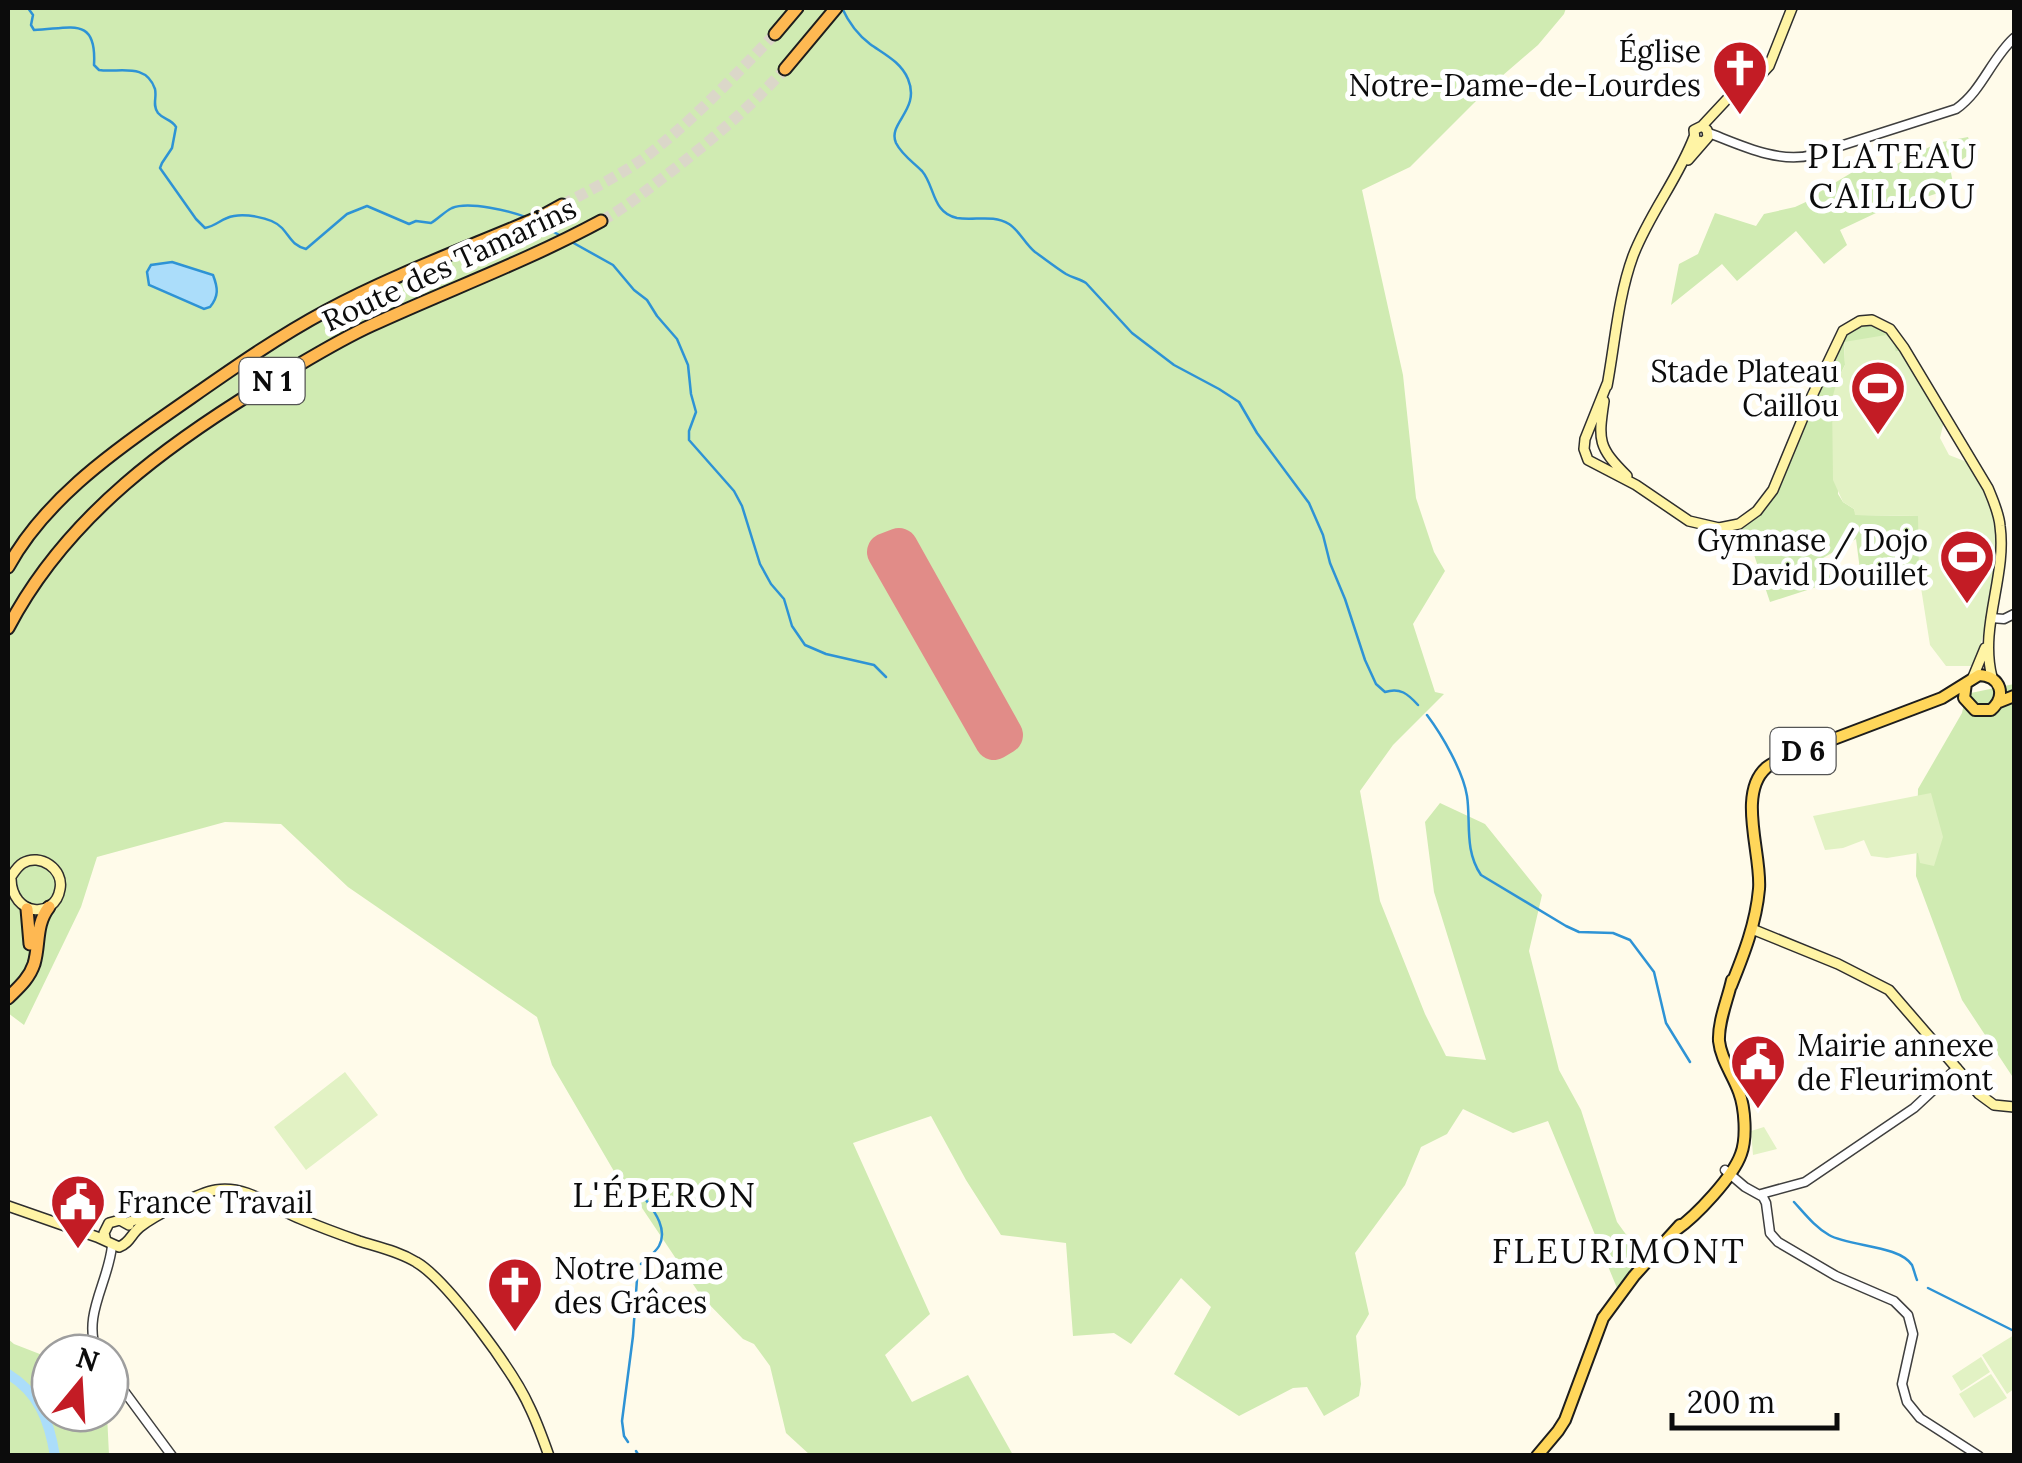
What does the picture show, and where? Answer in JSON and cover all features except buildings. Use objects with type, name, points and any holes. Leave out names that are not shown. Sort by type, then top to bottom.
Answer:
[{"type":"highway","points":[[785,69],[836,8]]},
{"type":"highway","points":[[775,34],[796,9]]},
{"type":"highway","name":"Route des Tamarins","points":[[10,561],[45,517],[94,469],[260,350],[355,297],[562,204]]},
{"type":"highway","name":"Route des Tamarins","points":[[8,628],[61,546],[87,518],[148,464],[206,421],[326,348],[526,259],[601,220]]},
{"type":"highway","points":[[8,988],[20,977],[27,961],[30,934],[17,905]]},
{"type":"highway","points":[[8,998],[33,967],[40,920],[48,906]]},
{"type":"main road","points":[[1601,439],[1607,384],[1633,258],[1718,106],[1758,78],[1768,66],[1792,8]]},
{"type":"main road","points":[[1607,384],[1589,428],[1586,458],[1636,485],[1689,521],[1730,527],[1765,504],[1843,330],[1872,320],[1890,329],[1988,488],[1996,508],[2001,552],[1988,655],[1998,702]]},
{"type":"main road","points":[[1589,428],[1597,432],[1608,456],[1636,485]]},
{"type":"main road","points":[[1594,465],[1608,456]]},
{"type":"main road","points":[[1966,703],[1964,693],[1990,636]]},
{"type":"main road","points":[[1942,698],[1956,698],[1986,712],[2014,693],[1986,675],[1970,680]]},
{"type":"main road","name":"D 6","points":[[1537,1456],[1565,1420],[1603,1318],[1640,1268],[1697,1213],[1741,1156],[1744,1108],[1720,1045],[1719,1032],[1751,904],[1757,857],[1753,796],[1759,777],[1770,765],[1942,698],[1970,680]]},
{"type":"main road","points":[[1757,857],[1752,929],[1889,990],[1988,1103],[2014,1107]]},
{"type":"main road","points":[[42,860],[57,872],[60,891],[56,900],[38,910],[17,905],[9,880],[22,863],[42,860]]},
{"type":"main road","name":"D 6","points":[[1731,986],[1752,929]]},
{"type":"main road","points":[[8,1206],[109,1243],[128,1241],[141,1226],[210,1191],[242,1191],[324,1228],[403,1254],[428,1270],[468,1316],[518,1386],[550,1456]]},
{"type":"main road","points":[[109,1243],[105,1229],[109,1222],[127,1223],[186,1202]]},
{"type":"main road","points":[[127,1223],[131,1228],[128,1241]]},
{"type":"main road","points":[[74,1229],[105,1229]]},
{"type":"street","points":[[1705,132],[1798,159],[1941,115],[1962,104],[2014,38]]},
{"type":"street","points":[[1992,618],[2004,619],[2014,614]]},
{"type":"street","points":[[1761,1194],[1798,1185],[1914,1108],[1957,1068]]},
{"type":"street","points":[[1727,1172],[1766,1200],[1768,1227],[1775,1239],[1836,1276],[1894,1302],[1908,1315],[1913,1334],[1902,1384],[1906,1402],[1920,1418],[1979,1456]]},
{"type":"street","points":[[107,1274],[128,1241]]},
{"type":"street","points":[[92,1333],[92,1320],[107,1274],[109,1243]]},
{"type":"street","points":[[130,1399],[172,1456]]},
{"type":"green space","points":[[8,8],[1566,8],[1538,45],[1410,167],[1362,190],[1403,375],[1416,498],[1434,552],[1445,571],[1413,624],[1435,692],[1444,694],[1393,745],[1360,791],[1380,901],[1446,1056],[1486,1060],[1434,892],[1425,822],[1440,803],[1485,824],[1542,895],[1529,951],[1559,1070],[1581,1110],[1617,1222],[1643,1258],[1617,1288],[1548,1121],[1513,1133],[1463,1109],[1447,1134],[1421,1147],[1405,1185],[1355,1253],[1369,1314],[1356,1336],[1359,1396],[1324,1416],[1307,1387],[1293,1388],[1239,1416],[1174,1374],[1211,1307],[1181,1278],[1131,1344],[1114,1333],[1073,1336],[1066,1243],[1001,1235],[931,1116],[853,1143],[930,1314],[885,1355],[912,1402],[968,1375],[1013,1455],[810,1455],[786,1433],[770,1366],[754,1344],[743,1339],[701,1296],[640,1205],[629,1197],[552,1065],[537,1017],[348,887],[281,824],[225,822],[97,857],[81,907],[24,1025],[8,1013]]},
{"type":"green space","points":[[1968,137],[1973,152],[1950,168],[1954,188],[1876,213],[1840,230],[1847,245],[1824,264],[1796,231],[1737,281],[1722,264],[1671,305],[1679,264],[1698,254],[1715,213],[1756,226],[1764,214],[1808,201],[1811,193],[1818,193],[1856,170],[1897,164],[1937,143]]},
{"type":"green space","points":[[1881,323],[1904,348],[1896,352],[1844,342],[1845,365],[1837,381],[1838,494],[1856,515],[1919,516],[1919,575],[1860,570],[1856,539],[1823,558],[1832,582],[1770,602],[1747,534],[1719,528],[1729,527],[1765,503],[1812,396],[1851,325]]},
{"type":"green space","points":[[1886,335],[1896,352],[1904,348],[1945,417],[1940,438],[1949,455],[1972,464],[1988,488],[2000,526],[1990,636],[1983,636],[1974,666],[1946,666],[1930,645],[1919,575],[1918,516],[1855,515],[1854,509],[1843,502],[1833,480],[1832,399],[1845,365],[1844,342]]},
{"type":"green space","points":[[2014,684],[2014,1079],[1962,1000],[1916,876],[1918,789],[1962,713],[1966,694]]},
{"type":"green space","points":[[1931,793],[1943,837],[1934,866],[1920,863],[1918,853],[1887,858],[1871,856],[1864,840],[1825,850],[1813,816]]},
{"type":"green space","points":[[345,1072],[378,1115],[306,1170],[274,1127]]},
{"type":"green space","points":[[1764,1127],[1777,1149],[1753,1155],[1751,1131]]},
{"type":"green space","points":[[2014,1335],[2014,1389],[2007,1394],[1982,1355]]},
{"type":"green space","points":[[8,1339],[30,1350],[30,1433],[108,1433],[109,1455],[8,1455]]},
{"type":"green space","points":[[1981,1357],[1990,1372],[1961,1391],[1952,1376]]},
{"type":"green space","points":[[1991,1374],[2007,1398],[1974,1418],[1959,1394]]},
{"type":"water","points":[[172,262],[213,275],[217,292],[210,307],[204,309],[149,285],[147,272],[151,265]]},
{"type":"waterway","points":[[28,8],[34,30],[70,27],[86,32],[94,49],[94,65],[99,70],[131,70],[151,81],[156,110],[176,127],[172,148],[160,168],[205,228],[233,216],[256,217],[277,224],[306,249],[347,214],[367,206],[409,224],[431,223],[459,206],[479,206],[528,218]]},
{"type":"waterway","points":[[842,8],[861,36],[897,63],[908,79],[908,108],[894,136],[904,155],[926,177],[943,211],[957,218],[990,218],[1009,224],[1035,252],[1086,283],[1132,333],[1174,365],[1239,402],[1309,503],[1376,684],[1385,692],[1403,692],[1418,705]]},
{"type":"waterway","points":[[539,224],[563,237]]},
{"type":"waterway","points":[[570,241],[613,265],[677,339],[688,365],[696,412],[689,440],[734,491],[760,564],[784,599],[792,626],[805,645],[874,665],[886,677]]},
{"type":"waterway","points":[[1427,715],[1465,786],[1470,846],[1481,875],[1579,932],[1613,933],[1630,940],[1654,972],[1666,1023],[1690,1062]]},
{"type":"waterway","points":[[641,1264],[657,1249],[662,1234],[646,1200]]},
{"type":"waterway","points":[[1794,1202],[1829,1235],[1906,1258],[1917,1280]]},
{"type":"waterway","points":[[628,1442],[622,1421],[637,1279]]},
{"type":"waterway","points":[[1928,1288],[2014,1331]]},
{"type":"waterway","points":[[8,1374],[28,1390],[41,1409],[55,1456]]},
{"type":"waterway","points":[[636,1451],[639,1456]]},
{"type":"runway","points":[[899,547],[1004,735],[994,741],[886,552],[899,547]]},
{"type":"tunnel","points":[[562,205],[625,171],[662,144],[775,34]]},
{"type":"tunnel","points":[[601,221],[702,146],[785,69]]},
{"type":"place","name":"Église Notre-Dame-de-Lourdes","points":[[1740,117]]},
{"type":"place","name":"Stade Plateau Caillou","points":[[1878,437]]},
{"type":"place","name":"Gymnase / Dojo David Douillet","points":[[1967,606]]},
{"type":"place","name":"Mairie annexe de Fleurimont","points":[[1758,1111]]},
{"type":"place","name":"France Travail","points":[[78,1251]]},
{"type":"place","name":"Notre Dame des Grâces","points":[[515,1334]]},
{"type":"district","name":"PLATEAU CAILLOU","points":[[1893,175]]},
{"type":"district","name":"L'ÉPERON","points":[[665,1194]]},
{"type":"district","name":"FLEURIMONT","points":[[1619,1250]]}]
